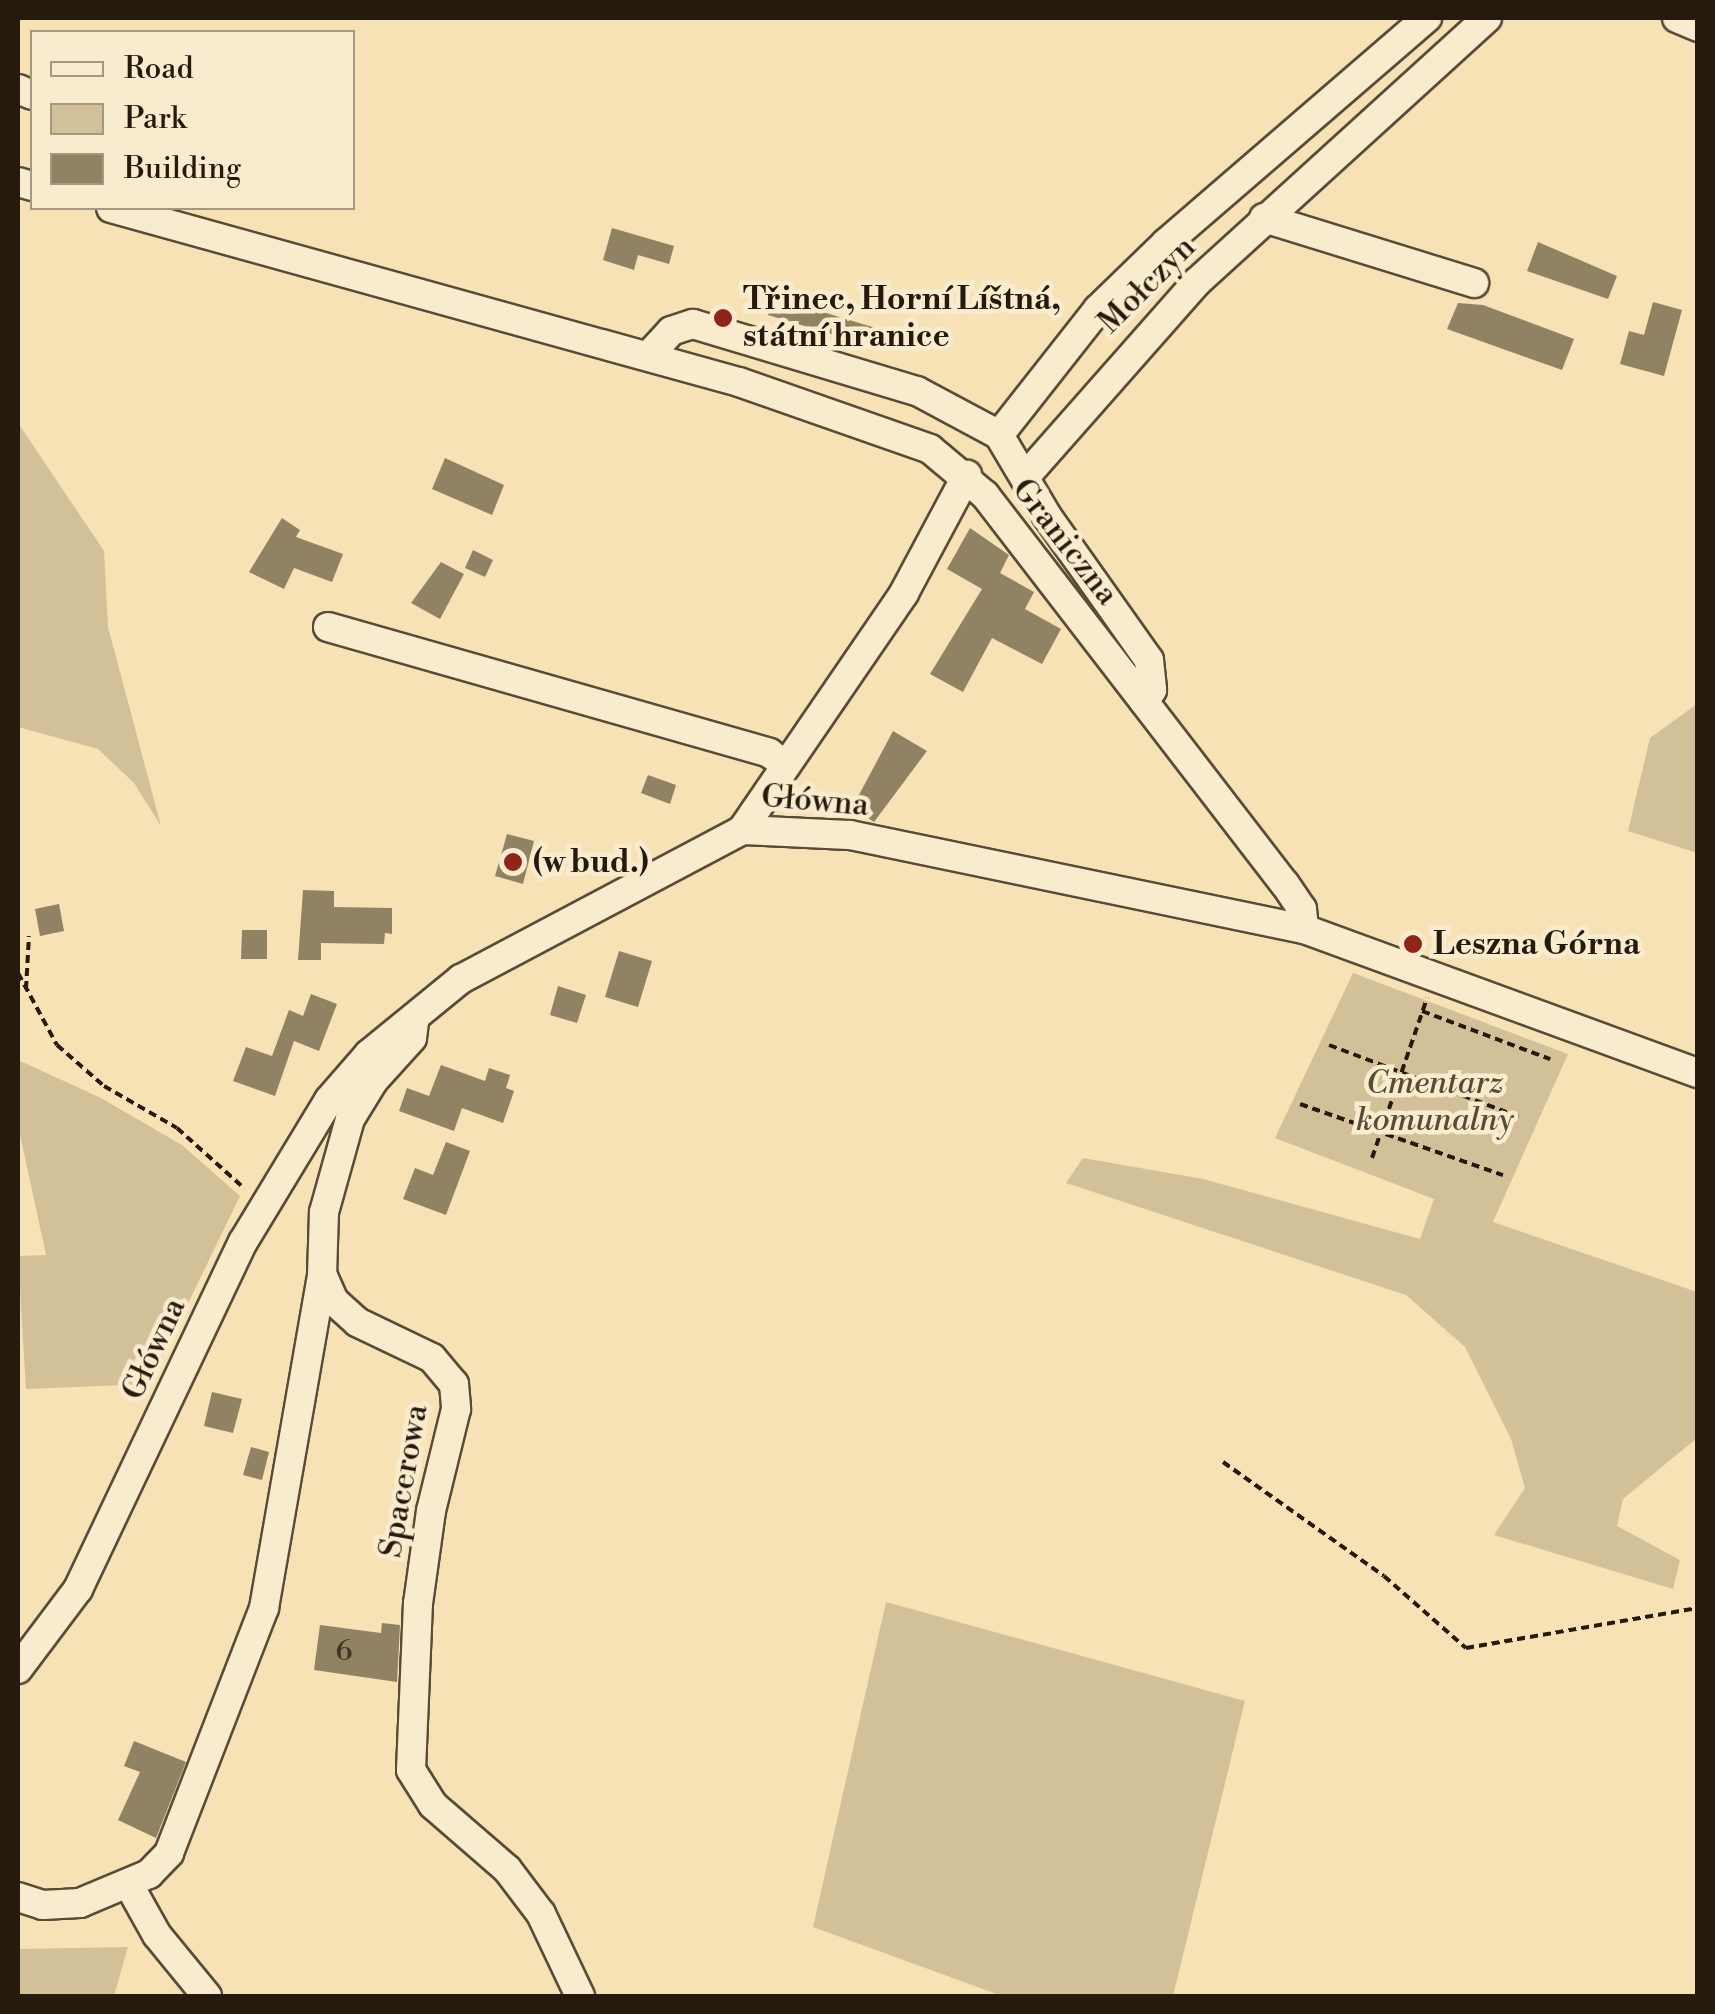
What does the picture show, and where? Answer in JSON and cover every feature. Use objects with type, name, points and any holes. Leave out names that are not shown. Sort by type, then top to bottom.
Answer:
[{"type":"street","points":[[1000,435],[1098,309],[1139,269],[1428,18]]},
{"type":"street","name":"Mołczyn","points":[[1024,477],[1128,352],[1264,218],[1487,18]]},
{"type":"street","points":[[1677,18],[1698,27]]},
{"type":"street","points":[[117,210],[648,356],[930,449],[967,475]]},
{"type":"street","points":[[1264,218],[1474,284]]},
{"type":"street","points":[[648,356],[671,331],[693,324],[917,391],[1000,435],[1024,477],[1149,660],[1152,690],[1144,702]]},
{"type":"street","points":[[861,424],[874,379]]},
{"type":"street","name":"Graniczna","points":[[742,830],[904,594],[967,475],[1285,884],[1302,909],[1304,929]]},
{"type":"street","points":[[328,627],[769,753],[785,764]]},
{"type":"street","name":"Główna","points":[[18,1670],[78,1589],[266,1206],[329,1100],[414,1011],[460,979],[742,830],[850,835],[1304,929],[1698,1073]]},
{"type":"street","points":[[18,1897],[43,1905],[80,1903],[129,1885],[169,1853],[264,1608],[322,1274],[324,1212],[350,1120],[374,1080],[412,1038],[414,1011]]},
{"type":"street","name":"Spacerowa","points":[[322,1274],[334,1301],[357,1322],[432,1358],[454,1384],[456,1409],[431,1511],[418,1604],[411,1770],[433,1805],[507,1868],[541,1914],[580,1996]]},
{"type":"street","points":[[129,1885],[157,1935],[207,1996]]},
{"type":"path","points":[[26,990],[30,936]]},
{"type":"path","points":[[18,974],[57,1046],[104,1086],[178,1128],[266,1206]]},
{"type":"path","points":[[1372,1158],[1436,975]]},
{"type":"path","points":[[1422,1011],[1550,1059]]},
{"type":"path","points":[[1329,1045],[1520,1117]]},
{"type":"path","points":[[1300,1104],[1502,1175]]},
{"type":"path","points":[[1222,1462],[1384,1576],[1466,1648],[1698,1608]]},
{"type":"green space","points":[[18,423],[104,551],[108,627],[161,826],[134,783],[98,749],[18,727]]},
{"type":"green space","points":[[1697,704],[1697,853],[1628,831],[1650,738]]},
{"type":"green space","name":"Cmentarz komunalny","points":[[1353,973],[1568,1054],[1493,1222],[1697,1292],[1697,1438],[1623,1499],[1617,1526],[1680,1560],[1673,1589],[1494,1535],[1525,1488],[1511,1439],[1465,1347],[1406,1295],[1066,1183],[1083,1158],[1203,1179],[1420,1239],[1434,1199],[1275,1138]]},
{"type":"green space","points":[[18,1060],[99,1097],[182,1145],[240,1196],[149,1384],[26,1389],[18,1256],[46,1255],[18,1125]]},
{"type":"green space","points":[[886,1602],[1245,1701],[1173,1996],[1002,1996],[813,1927]]},
{"type":"green space","points":[[128,1947],[114,1996],[18,1996],[18,1949]]},
{"type":"building","points":[[612,228],[674,246],[669,264],[638,255],[634,270],[603,260]]},
{"type":"building","points":[[1538,242],[1617,276],[1608,299],[1527,271]]},
{"type":"building","points":[[773,297],[879,329],[874,347],[768,315]]},
{"type":"building","points":[[1653,302],[1682,310],[1664,376],[1620,364],[1629,331],[1644,335]]},
{"type":"building","points":[[1458,303],[1483,305],[1574,339],[1562,370],[1447,329]]},
{"type":"building","points":[[445,458],[504,485],[492,515],[432,489]]},
{"type":"building","points":[[282,518],[300,530],[296,537],[343,554],[332,582],[294,568],[284,589],[249,572]]},
{"type":"building","points":[[970,528],[1009,555],[1000,573],[1034,592],[1025,609],[1061,629],[1042,664],[992,638],[963,692],[930,674],[982,589],[947,569]]},
{"type":"building","points":[[473,550],[493,560],[485,577],[465,568]]},
{"type":"building","points":[[441,562],[464,574],[440,619],[411,603]]},
{"type":"building","points":[[893,731],[927,751],[874,822],[852,808]]},
{"type":"building","points":[[648,775],[676,785],[670,804],[641,793]]},
{"type":"building","name":"(w bud.)","points":[[507,834],[534,841],[523,884],[495,876]]},
{"type":"building","points":[[303,890],[334,891],[334,907],[392,908],[392,934],[385,933],[384,944],[321,943],[321,960],[298,960]]},
{"type":"building","points":[[59,904],[64,931],[40,936],[35,909]]},
{"type":"building","points":[[242,930],[267,930],[267,959],[241,959]]},
{"type":"building","points":[[619,951],[652,961],[638,1007],[605,997]]},
{"type":"building","points":[[558,986],[586,995],[577,1023],[550,1015]]},
{"type":"building","points":[[311,994],[337,1004],[319,1051],[294,1041],[275,1096],[233,1081],[246,1047],[272,1056],[289,1010],[303,1016]]},
{"type":"building","points":[[441,1065],[485,1081],[489,1068],[510,1075],[506,1088],[514,1091],[503,1123],[462,1108],[454,1131],[399,1111],[407,1088],[429,1096]]},
{"type":"building","points":[[446,1142],[470,1151],[446,1215],[403,1199],[415,1168],[433,1175]]},
{"type":"building","points":[[212,1392],[242,1399],[233,1433],[204,1426]]},
{"type":"building","points":[[251,1447],[269,1452],[262,1480],[243,1475]]},
{"type":"building","points":[[382,1623],[400,1625],[397,1682],[314,1670],[320,1625],[381,1633]]},
{"type":"building","points":[[134,1741],[186,1762],[156,1838],[118,1820],[140,1772],[124,1766]]},
{"type":"place","name":"Třinec, Horní Líštná, státní hranice","points":[[723,318]]},
{"type":"place","name":"(w bud.)","points":[[513,862]]},
{"type":"place","name":"Leszna Górna","points":[[1413,944]]}]
